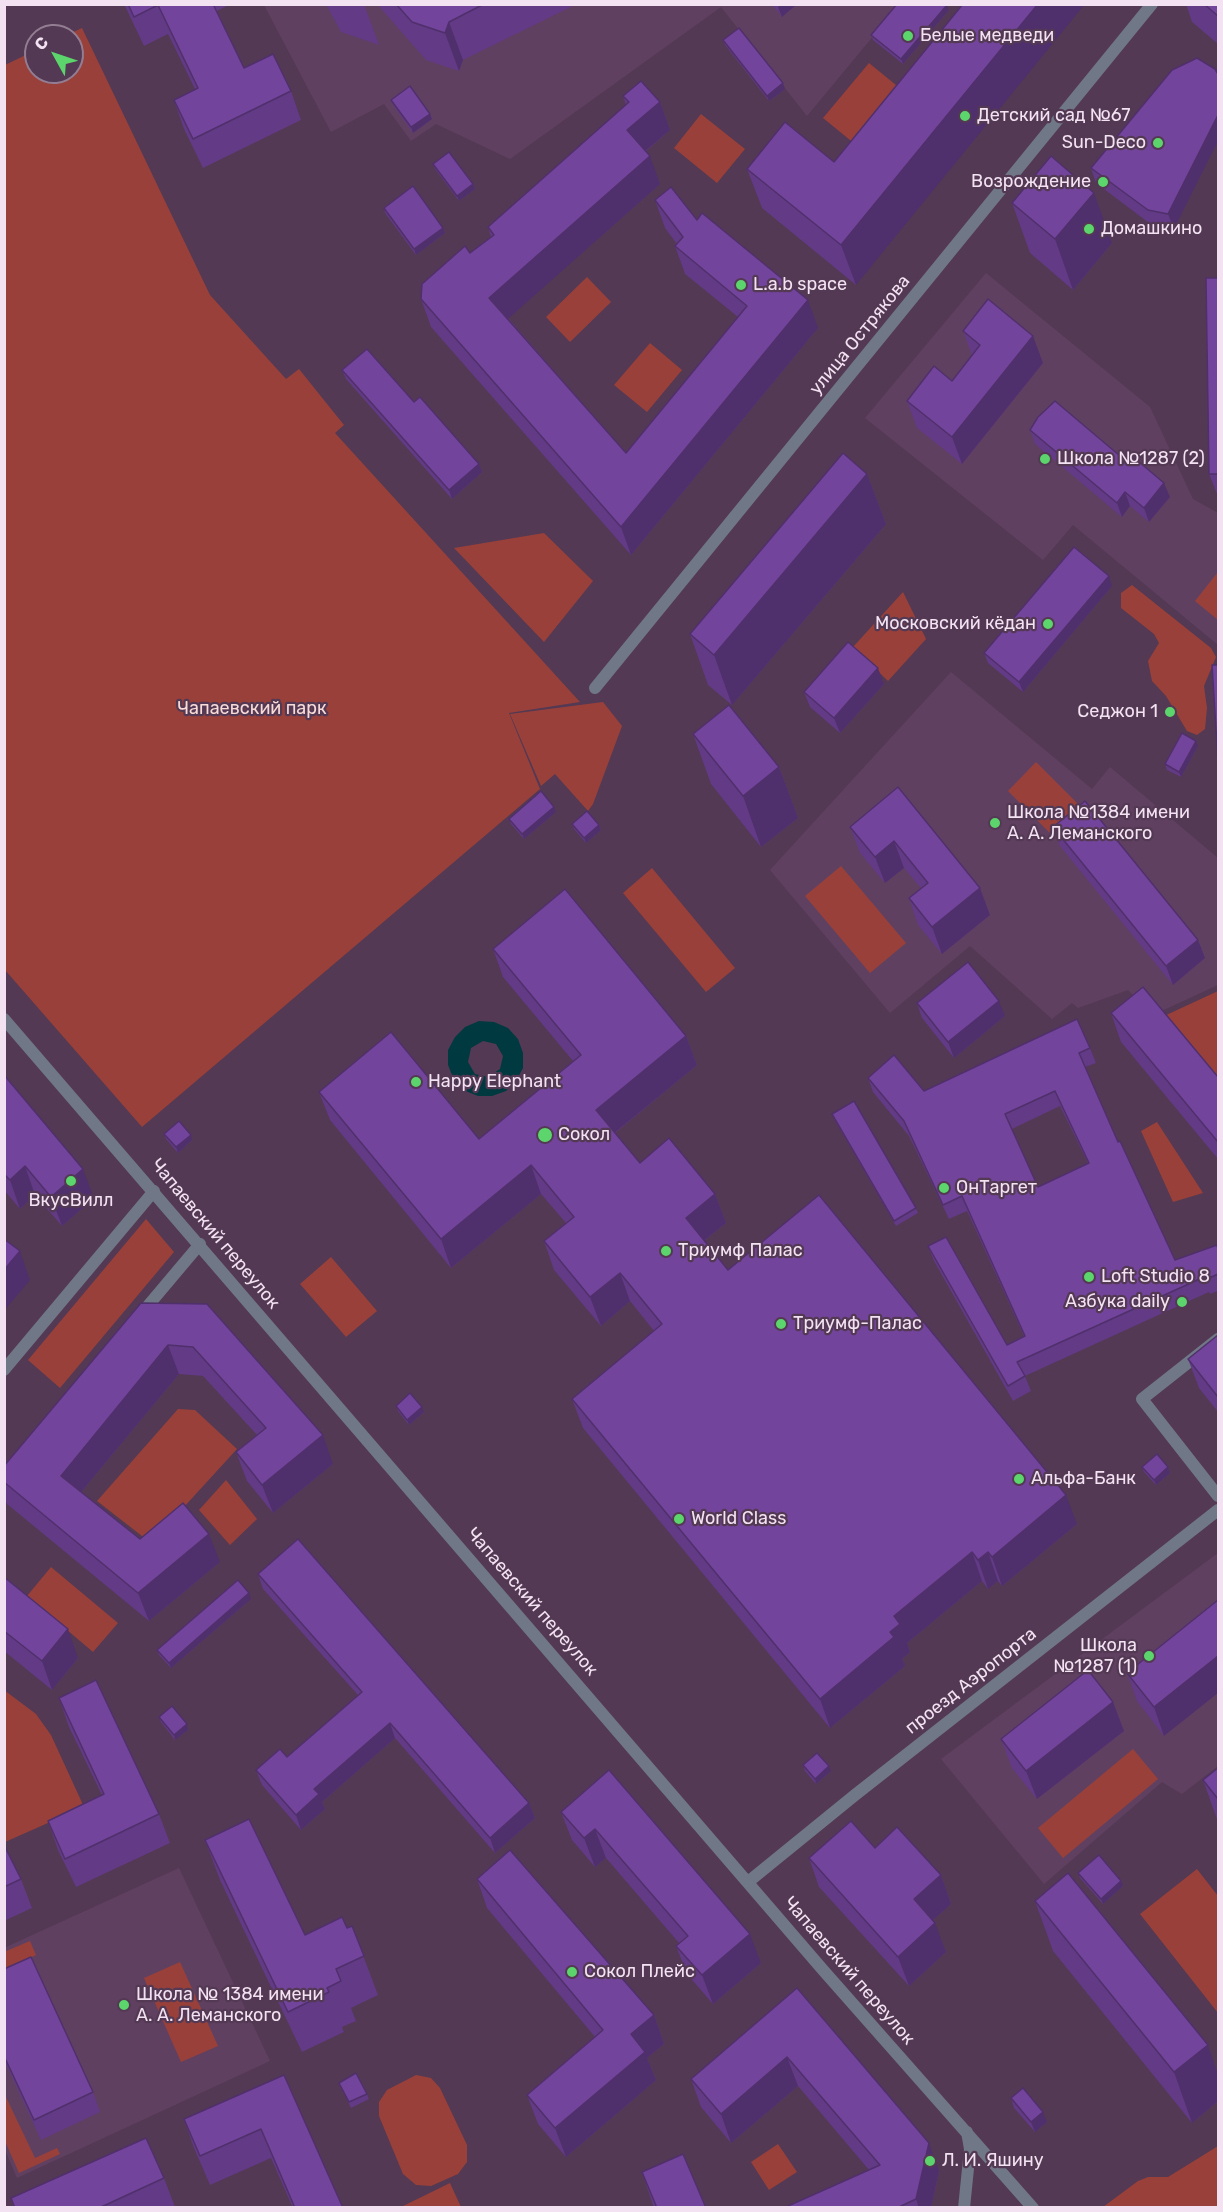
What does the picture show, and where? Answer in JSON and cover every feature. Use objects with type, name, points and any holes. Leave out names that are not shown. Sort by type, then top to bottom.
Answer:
[{"type":"street","name":"улица Острякова","points":[[595,688],[1152,4]]},
{"type":"street","name":"Чапаевский переулок","points":[[4,1019],[830,1978],[1033,2208]]},
{"type":"street","points":[[4,1370],[154,1191]]},
{"type":"street","points":[[134,1321],[200,1244]]},
{"type":"street","points":[[1218,1339],[1142,1400],[1218,1496]]},
{"type":"street","name":"проезд Аэропорта","points":[[748,1882],[855,1795],[1218,1510]]},
{"type":"street","points":[[964,2208],[970,2149],[967,2131]]},
{"type":"shaded area","points":[[264,5],[899,5],[807,116],[721,7],[510,159],[436,124],[411,141],[384,104],[331,132]]},
{"type":"shaded area","name":"Школа №1287 (2)","points":[[986,273],[1150,407],[1193,499],[1218,513],[1218,645],[1073,525],[1043,560],[865,418]]},
{"type":"shaded area","name":"Школа №1384 имени А. А. Леманского","points":[[951,672],[1092,789],[1110,767],[1218,858],[1218,985],[1153,1015],[1128,990],[1078,1008],[1072,1003],[1052,1019],[970,946],[890,1013],[770,870]]},
{"type":"shaded area","points":[[479,1021],[494,1022],[508,1028],[518,1039],[523,1053],[523,1068],[516,1081],[506,1091],[492,1096],[478,1096],[463,1090],[454,1080],[448,1065],[448,1050],[455,1037],[465,1027]],"holes":[[[483,1041],[496,1044],[503,1056],[500,1069],[488,1077],[475,1074],[468,1062],[471,1048]]]},
{"type":"shaded area","name":"Школа №1287 (1)","points":[[1218,1553],[1218,1766],[1182,1794],[1162,1782],[1044,1884],[941,1759]]},
{"type":"shaded area","name":"Школа № 1384 имени А. А. Леманского","points":[[179,1868],[270,2061],[17,2178],[5,2150],[4,1948]]},
{"type":"green space","name":"Чапаевский парк","points":[[84,32],[210,295],[286,379],[299,369],[344,425],[335,433],[580,702],[509,713],[540,789],[142,1127],[5,970],[5,65],[24,56],[24,84],[84,84]]},
{"type":"green space","points":[[869,63],[907,94],[861,149],[823,118]]},
{"type":"green space","points":[[701,114],[745,149],[717,183],[674,148]]},
{"type":"green space","points":[[587,277],[611,302],[570,342],[546,317]]},
{"type":"green space","points":[[650,343],[682,370],[647,412],[614,385]]},
{"type":"green space","points":[[544,533],[593,581],[544,642],[454,548]]},
{"type":"green space","points":[[1218,572],[1218,620],[1195,601]]},
{"type":"green space","points":[[1132,585],[1211,648],[1216,657],[1204,686],[1207,708],[1205,729],[1197,735],[1187,731],[1166,696],[1152,681],[1148,661],[1159,643],[1154,634],[1121,608],[1121,593]]},
{"type":"green space","points":[[903,592],[926,639],[888,681],[853,647]]},
{"type":"green space","points":[[603,702],[622,726],[593,804],[588,811],[555,774],[541,786],[510,714]]},
{"type":"green space","points":[[1036,762],[1081,807],[1053,836],[1008,791]]},
{"type":"green space","points":[[841,866],[906,943],[870,973],[805,896]]},
{"type":"green space","points":[[652,868],[735,968],[706,992],[623,893]]},
{"type":"green space","points":[[1218,991],[1218,1085],[1162,1017]]},
{"type":"green space","points":[[1157,1122],[1203,1193],[1173,1202],[1141,1131]]},
{"type":"green space","points":[[146,1219],[174,1252],[60,1388],[28,1360]]},
{"type":"green space","points":[[331,1257],[377,1311],[346,1337],[300,1284]]},
{"type":"green space","points":[[178,1409],[195,1410],[237,1449],[151,1543],[97,1501]]},
{"type":"green space","points":[[226,1480],[257,1519],[230,1545],[199,1510]]},
{"type":"green space","points":[[51,1567],[118,1623],[93,1652],[27,1596]]},
{"type":"green space","points":[[4,1690],[36,1714],[51,1735],[84,1807],[5,1842]]},
{"type":"green space","points":[[1133,1749],[1158,1779],[1063,1858],[1038,1828]]},
{"type":"green space","points":[[1197,1869],[1218,1896],[1218,2013],[1140,1914]]},
{"type":"green space","points":[[30,1941],[36,1955],[5,1970],[4,1952]]},
{"type":"green space","points":[[180,1962],[218,2046],[181,2062],[144,1978]]},
{"type":"green space","points":[[416,2075],[431,2078],[440,2088],[467,2145],[467,2162],[458,2174],[431,2186],[416,2185],[403,2174],[379,2116],[379,2102],[387,2090]]},
{"type":"green space","points":[[4,2093],[35,2158],[57,2148],[60,2154],[19,2173],[5,2141]]},
{"type":"green space","points":[[778,2144],[797,2172],[769,2190],[751,2162]]},
{"type":"green space","points":[[1218,2146],[1218,2207],[1103,2207],[1138,2181],[1148,2177],[1168,2177]]},
{"type":"green space","points":[[450,2183],[461,2207],[401,2207]]},
{"type":"building","points":[[128,4],[213,4],[244,68],[273,54],[291,91],[193,139],[174,100],[198,88],[158,5],[134,17]]},
{"type":"building","points":[[396,4],[484,4],[449,22],[445,33],[412,22]]},
{"type":"building","points":[[897,4],[947,5],[901,59],[871,35]]},
{"type":"building","points":[[963,4],[1038,4],[841,245],[747,169],[785,122],[834,162]]},
{"type":"building","points":[[1204,4],[1218,4],[1218,16]]},
{"type":"building","points":[[739,28],[783,83],[767,96],[723,40]]},
{"type":"building","points":[[1197,58],[1215,69],[1218,74],[1218,115],[1168,214],[1148,210],[1091,168],[1172,70]]},
{"type":"building","points":[[641,81],[660,102],[627,130],[650,156],[489,298],[626,453],[747,306],[675,246],[683,237],[655,200],[671,187],[697,220],[702,213],[808,300],[621,527],[421,299],[422,284],[465,246],[470,253],[494,235],[488,227],[629,102],[623,96]]},
{"type":"building","points":[[410,86],[430,114],[411,127],[391,100]]},
{"type":"building","points":[[449,152],[473,184],[457,196],[433,164]]},
{"type":"building","points":[[1051,156],[1094,193],[1055,239],[1012,203]]},
{"type":"building","points":[[413,186],[443,228],[414,249],[384,208]]},
{"type":"building","points":[[1206,278],[1218,278],[1218,474],[1209,474]]},
{"type":"building","points":[[988,299],[1033,336],[952,437],[907,401],[934,366],[952,381],[980,345],[963,331]]},
{"type":"building","points":[[367,349],[414,402],[420,397],[479,464],[449,490],[342,370]]},
{"type":"building","points":[[1055,401],[1126,461],[1131,455],[1164,483],[1144,508],[1125,492],[1117,503],[1030,430],[1038,417]]},
{"type":"building","points":[[843,453],[867,474],[714,655],[690,634]]},
{"type":"building","points":[[1074,547],[1109,576],[1019,682],[984,653]]},
{"type":"building","points":[[848,642],[878,668],[834,718],[804,692]]},
{"type":"building","points":[[1212,665],[1218,665],[1218,761]]},
{"type":"building","points":[[729,705],[779,767],[743,796],[693,734]]},
{"type":"building","points":[[1182,733],[1196,741],[1179,772],[1165,764]]},
{"type":"building","points":[[898,787],[980,888],[932,927],[909,898],[928,883],[894,841],[875,857],[850,827]]},
{"type":"building","points":[[541,791],[554,807],[522,834],[509,819]]},
{"type":"building","points":[[1085,801],[1198,940],[1166,966],[1053,827]]},
{"type":"building","points":[[587,811],[599,825],[584,838],[572,824]]},
{"type":"building","name":"Триумф-Палас","points":[[565,889],[686,1036],[596,1110],[640,1163],[669,1138],[715,1194],[686,1218],[728,1270],[819,1195],[1066,1495],[992,1557],[988,1552],[978,1560],[972,1552],[894,1616],[900,1624],[890,1632],[894,1637],[820,1699],[572,1399],[662,1324],[620,1273],[590,1297],[544,1241],[574,1217],[531,1165],[441,1239],[319,1092],[391,1032],[479,1139],[581,1055],[493,949]]},
{"type":"building","points":[[968,962],[999,1001],[948,1042],[917,1003]]},
{"type":"building","points":[[1143,987],[1218,1077],[1218,1142],[1111,1013]]},
{"type":"building","points":[[1077,1019],[1090,1048],[1079,1053],[1118,1142],[1120,1141],[1175,1260],[1217,1245],[1218,1274],[1205,1280],[1204,1277],[1017,1362],[1025,1376],[1008,1386],[928,1246],[946,1237],[1007,1345],[1025,1336],[962,1196],[943,1205],[904,1121],[868,1078],[894,1055],[924,1091]],"holes":[[[1055,1091],[1089,1163],[1038,1187],[1005,1114]]]},
{"type":"building","points":[[4,1075],[83,1169],[51,1197],[25,1166],[10,1180],[4,1174]]},
{"type":"building","points":[[854,1101],[916,1208],[894,1221],[832,1114]]},
{"type":"building","points":[[179,1121],[191,1135],[176,1147],[164,1134]]},
{"type":"building","points":[[4,1239],[20,1251],[4,1270]]},
{"type":"building","points":[[141,1303],[207,1304],[323,1435],[262,1485],[236,1452],[266,1428],[193,1347],[168,1345],[61,1476],[140,1539],[183,1503],[209,1534],[138,1593],[4,1482],[4,1466]]},
{"type":"building","points":[[1218,1335],[1218,1397],[1188,1359]]},
{"type":"building","points":[[410,1393],[422,1407],[407,1420],[396,1406]]},
{"type":"building","points":[[1157,1454],[1168,1467],[1154,1480],[1142,1467]]},
{"type":"building","points":[[298,1539],[529,1803],[490,1838],[390,1723],[314,1789],[319,1794],[296,1815],[256,1770],[280,1749],[287,1757],[362,1692],[258,1574]]},
{"type":"building","points":[[4,1577],[68,1629],[42,1661],[4,1631]]},
{"type":"building","points":[[238,1580],[249,1593],[169,1663],[157,1650]]},
{"type":"building","points":[[1218,1600],[1218,1656],[1154,1707],[1127,1673]]},
{"type":"building","points":[[1088,1670],[1113,1702],[1026,1771],[1001,1739]]},
{"type":"building","points":[[96,1680],[159,1814],[65,1859],[48,1821],[104,1794],[59,1698]]},
{"type":"building","points":[[172,1706],[187,1724],[174,1735],[159,1717]]},
{"type":"building","points":[[817,1753],[829,1766],[815,1779],[803,1765]]},
{"type":"building","points":[[1218,1768],[1218,1799],[1203,1780]]},
{"type":"building","points":[[609,1770],[750,1934],[702,1975],[676,1946],[688,1936],[595,1829],[584,1838],[561,1812]]},
{"type":"building","points":[[249,1819],[305,1935],[342,1917],[347,1928],[352,1926],[364,1956],[336,1969],[341,1981],[327,1988],[329,1992],[288,2012],[205,1840]]},
{"type":"building","points":[[851,1821],[875,1848],[897,1827],[941,1875],[914,1899],[935,1923],[898,1957],[809,1858]]},
{"type":"building","points":[[4,1845],[21,1879],[4,1887]]},
{"type":"building","points":[[510,1850],[654,2015],[631,2034],[645,2052],[555,2128],[527,2095],[603,2030],[477,1879]]},
{"type":"building","points":[[1099,1855],[1121,1881],[1101,1899],[1078,1873]]},
{"type":"building","points":[[1068,1873],[1208,2045],[1174,2072],[1035,1901]]},
{"type":"building","points":[[31,1957],[93,2092],[34,2120],[4,2056],[4,1969]]},
{"type":"building","points":[[797,1988],[929,2143],[916,2199],[897,2208],[788,2208],[788,2206],[880,2165],[787,2057],[721,2114],[691,2079]]},
{"type":"building","points":[[356,2073],[367,2094],[349,2102],[339,2083]]},
{"type":"building","points":[[284,2075],[343,2208],[295,2208],[261,2129],[200,2156],[184,2119]]},
{"type":"building","points":[[1023,2088],[1043,2112],[1031,2122],[1011,2098]]},
{"type":"building","points":[[146,2138],[164,2178],[99,2208],[15,2208],[11,2198]]},
{"type":"building","points":[[683,2154],[706,2208],[657,2208],[642,2172]]},
{"type":"place","name":"Белые медведи","points":[[908,36]]},
{"type":"place","name":"Детский сад №67","points":[[965,116]]},
{"type":"place","name":"Sun-Deco","points":[[1158,143]]},
{"type":"place","name":"Возрождение","points":[[1103,182]]},
{"type":"place","name":"Домашкино","points":[[1089,229]]},
{"type":"place","name":"L.a.b space","points":[[741,285]]},
{"type":"place","name":"Школа №1287 (2)","points":[[1045,459]]},
{"type":"place","name":"Московский кёдан","points":[[1048,624]]},
{"type":"place","name":"Седжон 1","points":[[1170,712]]},
{"type":"place","name":"Школа №1384 имени А. А. Леманского","points":[[995,823]]},
{"type":"place","name":"Happy Elephant","points":[[416,1082]]},
{"type":"place","name":"Сокол","points":[[545,1135]]},
{"type":"place","name":"ВкусВилл","points":[[71,1181]]},
{"type":"place","name":"ОнТаргет","points":[[944,1188]]},
{"type":"place","name":"Триумф Палас","points":[[666,1251]]},
{"type":"place","name":"Loft Studio 8","points":[[1089,1277]]},
{"type":"place","name":"Азбука daily","points":[[1182,1302]]},
{"type":"place","name":"Триумф-Палас","points":[[781,1324]]},
{"type":"place","name":"Альфа-Банк","points":[[1019,1479]]},
{"type":"place","name":"World Class","points":[[679,1519]]},
{"type":"place","name":"Школа №1287 (1)","points":[[1149,1656]]},
{"type":"place","name":"Сокол Плейс","points":[[572,1972]]},
{"type":"place","name":"Школа № 1384 имени А. А. Леманского","points":[[124,2005]]},
{"type":"place","name":"Л. И. Яшину","points":[[930,2161]]}]
